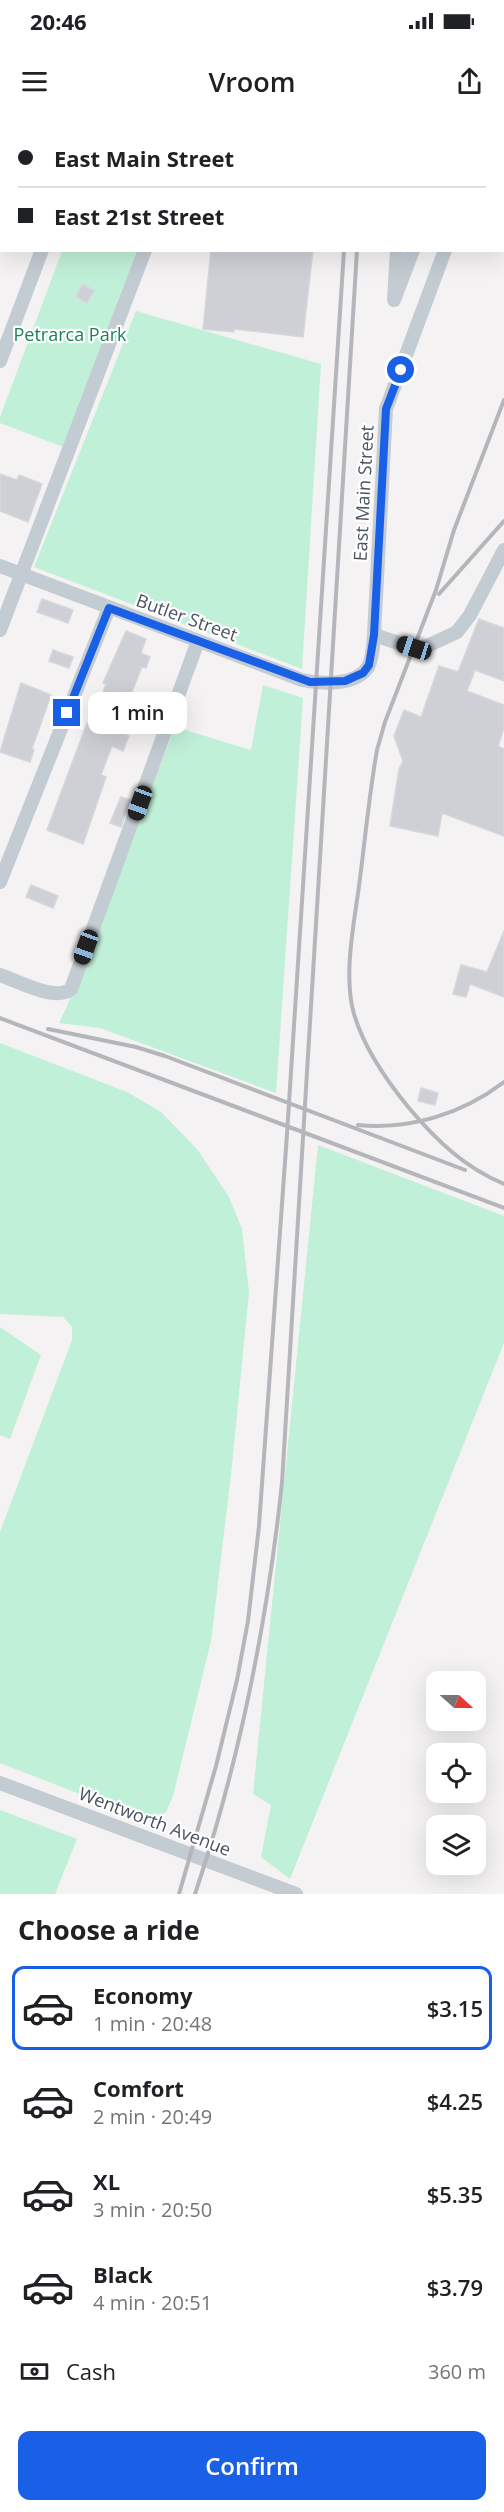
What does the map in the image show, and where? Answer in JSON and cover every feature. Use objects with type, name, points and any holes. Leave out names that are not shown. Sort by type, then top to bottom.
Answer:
[{"type":"street","points":[[0,361],[41,252]]},
{"type":"street","points":[[0,630],[144,252]]},
{"type":"street","points":[[397,252],[394,300],[412,252]]},
{"type":"street","name":"East Main Street","points":[[363,673],[369,665],[374,635],[386,409],[444,252]]},
{"type":"street","points":[[374,635],[414,648],[425,647],[457,632],[470,615],[504,549]]},
{"type":"street","name":"Butler Street","points":[[0,566],[310,682],[345,681],[363,673]]},
{"type":"street","points":[[0,882],[109,608]]},
{"type":"street","points":[[0,975],[54,995],[71,989],[198,640]]},
{"type":"street","name":"Wentworth Avenue","points":[[0,1783],[296,1894]]},
{"type":"green space","name":"Petrarca Park","points":[[62,252],[140,252],[66,448],[0,423],[0,417]]},
{"type":"green space","points":[[136,311],[321,364],[302,669],[34,567]]},
{"type":"green space","points":[[263,685],[303,698],[276,1093],[100,1028],[59,1023],[175,727],[251,750]]},
{"type":"green space","points":[[0,1043],[127,1092],[161,1112],[197,1149],[229,1197],[242,1229],[249,1292],[231,1475],[211,1641],[173,1796],[166,1812],[149,1821],[0,1763],[0,1532],[72,1340],[72,1327],[63,1317],[0,1314]]},
{"type":"green space","points":[[318,1145],[504,1216],[504,1343],[290,1879],[261,1857],[271,1805],[253,1794]]},
{"type":"green space","points":[[0,1327],[41,1355],[10,1439],[0,1435]]},
{"type":"green space","points":[[0,1810],[77,1839],[55,1894],[0,1894]]},
{"type":"building","points":[[211,252],[313,252],[303,337],[234,329],[234,332],[203,329]]},
{"type":"building","points":[[83,284],[94,291],[87,303],[76,296]]},
{"type":"building","points":[[0,474],[17,480],[19,475],[42,484],[28,522],[0,511]]},
{"type":"building","points":[[42,599],[73,610],[68,623],[37,612]]},
{"type":"building","points":[[479,619],[504,628],[504,681],[475,670],[467,691],[504,705],[504,728],[498,746],[504,749],[504,836],[442,813],[438,836],[390,826],[399,769],[403,761],[394,736],[404,710],[421,717],[439,666],[458,672]]},
{"type":"building","points":[[126,631],[146,639],[141,653],[150,657],[146,668],[142,667],[131,694],[134,696],[129,708],[101,697],[106,684],[103,683]]},
{"type":"building","points":[[53,650],[73,657],[69,668],[49,661]]},
{"type":"building","points":[[21,683],[51,695],[32,749],[34,750],[30,762],[0,752]]},
{"type":"building","points":[[87,723],[116,734],[117,731],[129,736],[123,751],[112,746],[101,775],[106,777],[83,844],[47,830]]},
{"type":"building","points":[[121,797],[130,800],[121,827],[110,823]]},
{"type":"building","points":[[31,885],[58,896],[53,908],[26,897]]},
{"type":"building","points":[[504,931],[504,997],[470,984],[466,997],[453,994],[461,965],[487,972]]},
{"type":"building","points":[[421,1088],[438,1093],[435,1105],[418,1101]]},
{"type":"railway","points":[[179,1894],[216,1766],[237,1680],[248,1621],[259,1526],[287,1134],[344,252]]},
{"type":"railway","points":[[195,1894],[225,1793],[250,1691],[260,1639],[282,1483],[357,252]]},
{"type":"railway","points":[[504,400],[454,530],[436,590],[385,722],[377,750],[349,967],[351,999],[358,1027],[392,1086],[419,1120],[452,1152],[476,1170],[504,1184]]},
{"type":"railway","points":[[439,594],[504,521]]},
{"type":"railway","points":[[0,1018],[504,1208]]},
{"type":"railway","points":[[48,1029],[136,1047],[165,1056],[465,1170]]},
{"type":"railway","points":[[358,1125],[397,1125],[435,1117],[471,1103],[504,1082]]},
{"type":"route","points":[[67,713],[109,608],[302,680],[310,682],[345,681],[363,673],[369,665],[374,635],[386,409],[401,370]]}]
